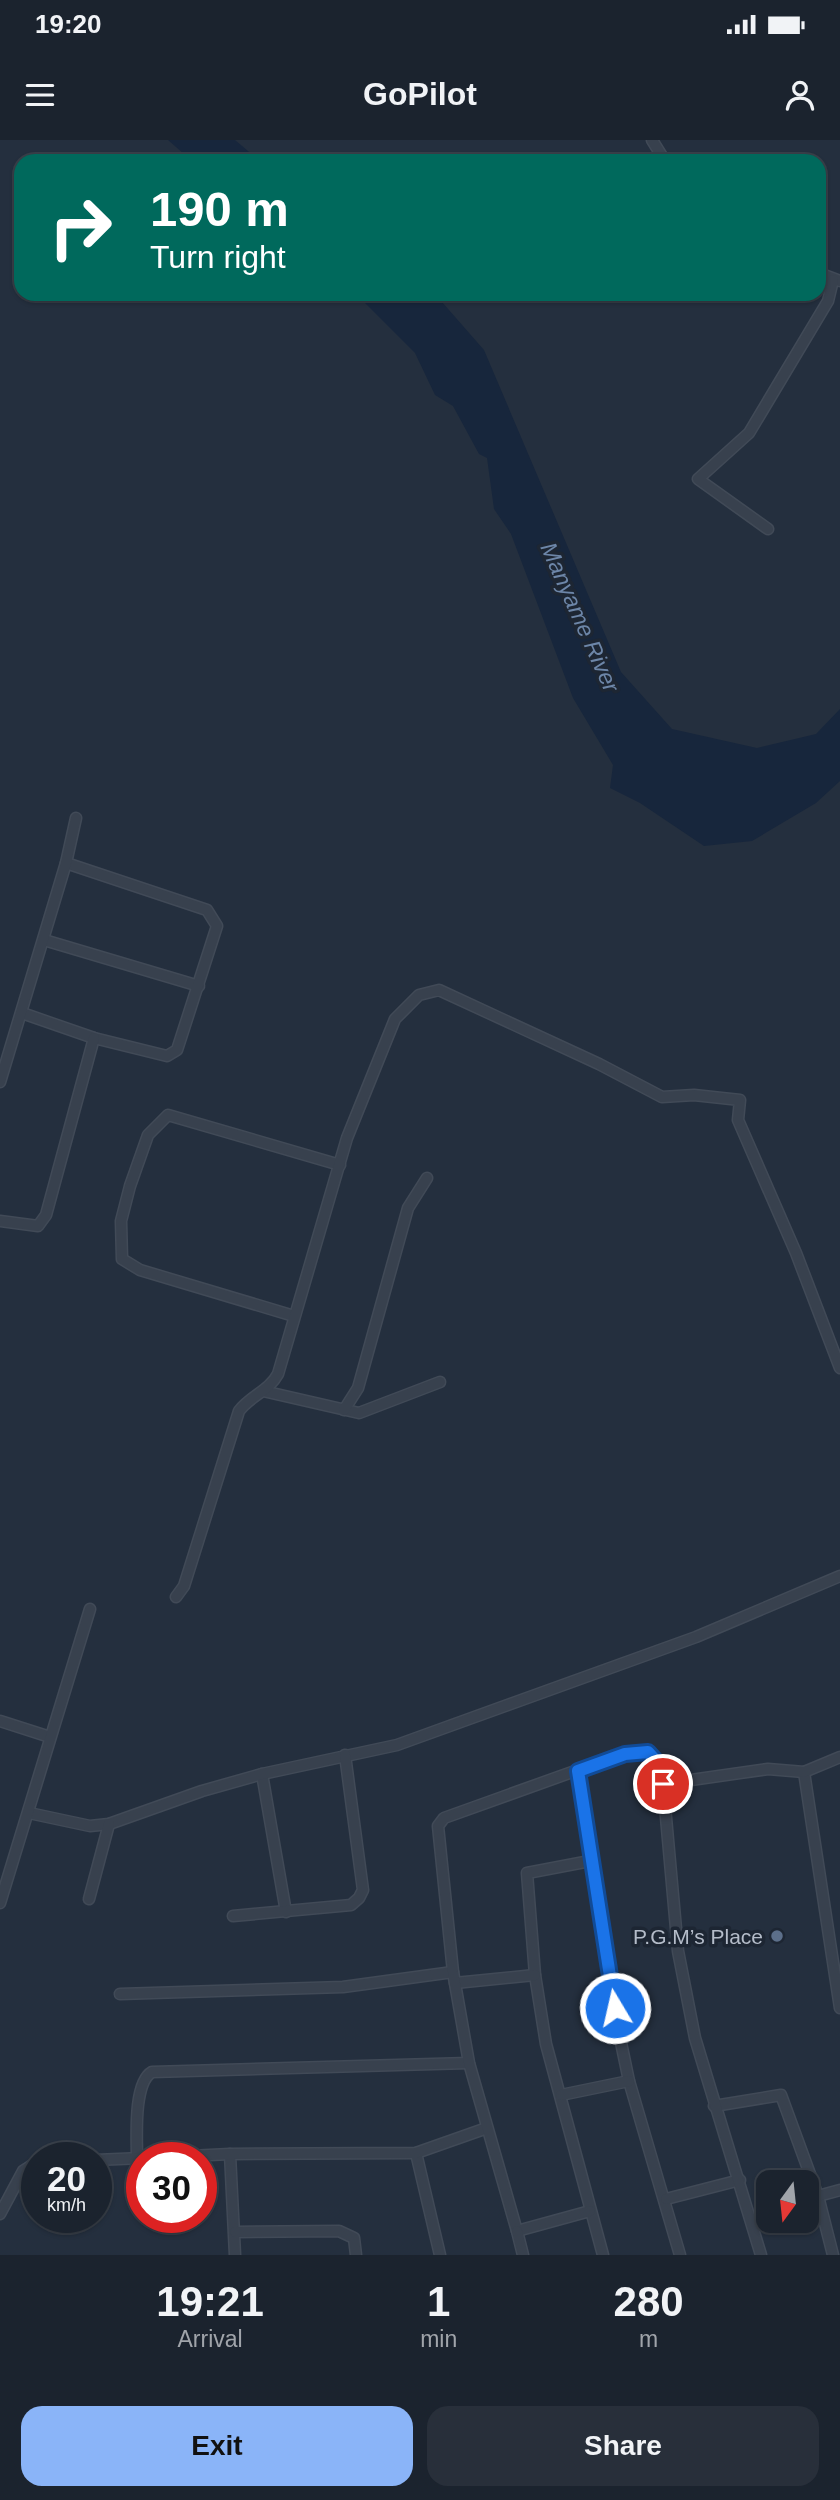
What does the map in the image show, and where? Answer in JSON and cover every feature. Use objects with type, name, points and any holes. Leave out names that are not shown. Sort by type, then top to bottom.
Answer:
[{"type":"street","points":[[768,529],[698,479],[749,433],[828,301],[836,281]]},
{"type":"street","points":[[0,1082],[44,940],[76,818]]},
{"type":"street","points":[[22,1013],[93,1038],[167,1056],[177,1050],[217,926],[207,910],[66,863]]},
{"type":"street","points":[[44,940],[199,986]]},
{"type":"street","points":[[176,1597],[184,1586],[239,1411],[248,1398],[262,1391],[278,1374],[347,1138],[395,1019],[419,995],[439,990],[599,1064],[662,1097],[700,1095],[740,1100],[738,1120],[796,1253],[840,1368]]},
{"type":"street","points":[[0,1221],[38,1226],[46,1215],[93,1038]]},
{"type":"street","points":[[294,1316],[140,1269],[122,1259],[121,1221],[130,1186],[148,1135],[168,1115],[340,1165]]},
{"type":"street","points":[[344,1410],[358,1388],[408,1208],[427,1178]]},
{"type":"street","points":[[262,1391],[344,1410],[365,1412],[440,1382]]},
{"type":"street","points":[[29,1813],[90,1826],[109,1824],[202,1791],[262,1774],[397,1745],[695,1637],[840,1576]]},
{"type":"street","points":[[0,1903],[90,1609]]},
{"type":"street","points":[[0,1721],[50,1737]]},
{"type":"street","points":[[523,2255],[469,2063],[454,1978],[438,1826],[440,1821],[625,1754],[648,1752],[657,1762],[663,1784],[678,1951],[695,2038],[761,2255]]},
{"type":"street","points":[[233,1916],[351,1905],[359,1899],[363,1890],[345,1755]]},
{"type":"street","points":[[663,1784],[768,1769],[804,1772],[840,1756]]},
{"type":"street","points":[[578,1771],[590,1861],[629,2081],[666,2199],[680,2255]]},
{"type":"street","points":[[804,1772],[840,2008]]},
{"type":"street","points":[[262,1774],[286,1912]]},
{"type":"street","points":[[89,1899],[109,1824]]},
{"type":"street","points":[[590,1861],[527,1873],[535,1975],[546,2044],[603,2255]]},
{"type":"street","points":[[120,1994],[343,1987],[535,1975]]},
{"type":"street","points":[[141,2142],[138,2108],[145,2078],[152,2072],[469,2063]]},
{"type":"street","points":[[561,2095],[629,2081]]},
{"type":"street","points":[[714,2106],[781,2095],[808,2170]]},
{"type":"street","points":[[217,2155],[416,2153],[487,2128]]},
{"type":"street","points":[[416,2153],[440,2255]]},
{"type":"street","points":[[230,2154],[235,2255]]},
{"type":"street","points":[[0,2214],[21,2175]]},
{"type":"street","points":[[666,2199],[740,2180]]},
{"type":"street","points":[[819,2196],[840,2190]]},
{"type":"street","points":[[819,2200],[833,2255]]},
{"type":"street","points":[[517,2231],[590,2211]]},
{"type":"street","points":[[235,2232],[339,2231],[354,2238],[356,2255]]},
{"type":"water","points":[[168,140],[235,140],[252,154],[184,154]]},
{"type":"water","name":"Manyame River","points":[[363,301],[441,301],[484,350],[621,672],[672,729],[757,748],[816,734],[840,709],[840,781],[816,803],[752,841],[704,846],[640,803],[610,788],[613,765],[573,698],[511,534],[494,509],[487,458],[479,454],[453,406],[435,395],[415,353]]},
{"type":"place","name":"P.G.M’s Place","points":[[777,1936]]},
{"type":"route","points":[[615,2008],[578,1771],[625,1754],[648,1752],[657,1762],[663,1784]]}]
